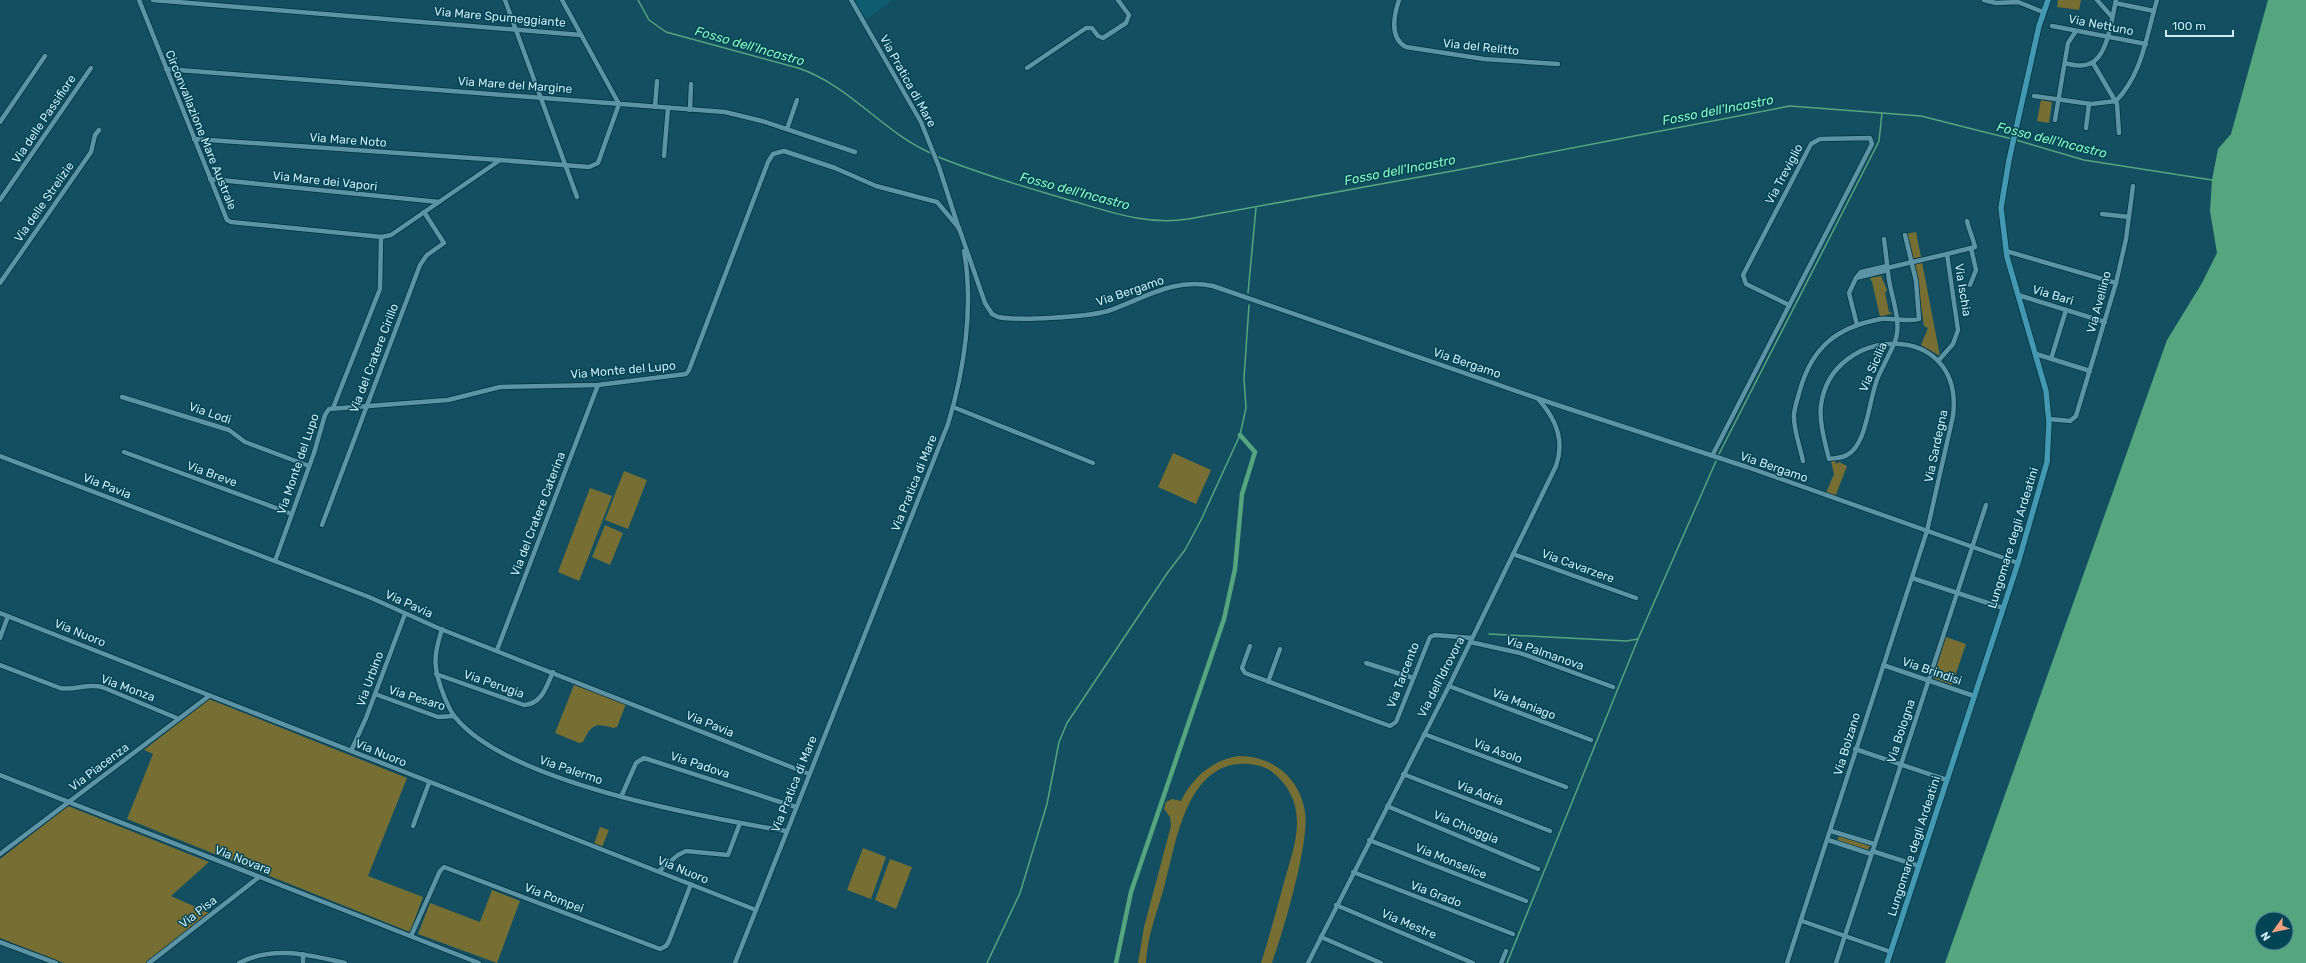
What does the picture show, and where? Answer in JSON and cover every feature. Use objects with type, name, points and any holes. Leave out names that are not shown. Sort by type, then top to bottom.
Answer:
[{"type":"main road","name":"Lungomare degli Ardeatini","points":[[1887,963],[2018,564],[2045,470],[2049,442],[2049,419],[2044,383],[2006,251],[2001,208],[2009,160],[2020,110],[2043,12],[2048,0]]},
{"type":"street","name":"Circonvallazione Mare Australe","points":[[139,0],[225,218],[230,222],[380,237],[390,235],[500,160]]},
{"type":"street","name":"Via Mare Spumeggiante","points":[[153,0],[515,28],[581,35]]},
{"type":"street","points":[[505,0],[577,196]]},
{"type":"street","points":[[500,160],[591,167],[598,163],[619,104],[562,0]]},
{"type":"street","points":[[845,0],[854,5]]},
{"type":"street","name":"Via Pratica di Mare","points":[[735,963],[943,437],[953,407],[961,362],[967,310],[966,261],[959,228],[939,167],[916,112],[851,0]]},
{"type":"street","points":[[1027,68],[1086,28],[1092,28],[1099,37],[1103,38],[1125,23],[1129,15],[1118,0]]},
{"type":"street","name":"Via del Relitto","points":[[1398,0],[1394,28],[1396,38],[1402,45],[1479,58],[1558,64]]},
{"type":"street","points":[[1984,0],[1996,3],[2016,1],[2043,12]]},
{"type":"street","points":[[2097,0],[2112,17]]},
{"type":"street","points":[[2034,96],[2089,104],[2116,101],[2130,83],[2146,44],[2157,0]]},
{"type":"street","points":[[2065,63],[2080,66],[2093,63],[2099,56],[2109,36],[2115,2],[2154,11]]},
{"type":"street","name":"Via Nettuno","points":[[2052,26],[2146,44]]},
{"type":"street","points":[[2055,120],[2068,41],[2076,31]]},
{"type":"street","points":[[0,122],[45,56]]},
{"type":"street","points":[[2093,63],[2116,101],[2119,133]]},
{"type":"street","name":"Via delle Passifiore","points":[[0,200],[91,68]]},
{"type":"street","name":"Via Mare del Margine","points":[[166,69],[541,97],[740,115],[855,152]]},
{"type":"street","points":[[655,107],[657,82]]},
{"type":"street","points":[[690,110],[691,84]]},
{"type":"street","points":[[787,129],[797,100]]},
{"type":"street","points":[[2086,128],[2089,104]]},
{"type":"street","points":[[664,156],[668,108]]},
{"type":"street","name":"Via delle Strelizie","points":[[0,283],[91,152],[95,136],[99,130]]},
{"type":"street","name":"Via Treviglio","points":[[1712,456],[1872,144],[1870,138],[1820,139],[1811,144],[1743,275],[1746,284],[1789,305]]},
{"type":"street","name":"Via Mare Noto","points":[[194,139],[500,160]]},
{"type":"street","name":"Via Monte del Lupo","points":[[275,561],[309,466],[325,414],[333,408],[448,400],[500,387],[598,385],[682,375],[690,370],[768,162],[775,153],[788,153],[838,169],[871,185],[935,201],[959,228]]},
{"type":"street","name":"Via Mare dei Vapori","points":[[210,179],[439,202]]},
{"type":"street","name":"Via Avellino","points":[[2049,419],[2073,420],[2076,416],[2116,282],[2129,217],[2133,186]]},
{"type":"street","name":"Via del Cratere Cirillo","points":[[322,526],[420,265],[427,255],[444,243],[424,212]]},
{"type":"street","points":[[2102,214],[2129,217]]},
{"type":"street","points":[[1967,221],[1974,247],[1971,248],[1976,270],[1970,285]]},
{"type":"street","name":"Via Bergamo","points":[[959,228],[985,303],[992,314],[999,317],[1091,314],[1110,310],[1164,288],[1185,284],[1205,284],[1712,456],[2018,564]]},
{"type":"street","points":[[1803,461],[1795,428],[1794,413],[1806,370],[1816,353],[1834,336],[1856,325],[1896,318],[1915,321],[1919,319],[1916,281],[1905,235]]},
{"type":"street","points":[[333,408],[380,289],[380,237]]},
{"type":"street","name":"Via Sicilia","points":[[1829,459],[1849,454],[1860,440],[1873,388],[1897,335],[1896,318],[1887,268],[1884,240]]},
{"type":"street","points":[[1946,254],[1971,248]]},
{"type":"street","points":[[2006,251],[2116,282]]},
{"type":"street","name":"Via Ischia","points":[[1856,325],[1849,293],[1856,278],[1887,268],[1946,254],[1958,330],[1953,344],[1939,360]]},
{"type":"street","name":"Via Bari","points":[[2018,295],[2104,322]]},
{"type":"street","points":[[2051,359],[2066,310]]},
{"type":"street","name":"Via Sardegna","points":[[1829,459],[1821,411],[1823,394],[1829,380],[1841,365],[1855,354],[1876,346],[1894,344],[1921,350],[1939,360],[1952,381],[1955,404],[1949,439],[1927,531]]},
{"type":"street","points":[[2036,354],[2090,371]]},
{"type":"street","name":"Via del Cratere Caterina","points":[[497,650],[598,385]]},
{"type":"street","name":"Via Lodi","points":[[122,397],[229,430],[246,442],[309,466]]},
{"type":"street","name":"Via dell'Idrovora","points":[[1308,963],[1369,840],[1449,686],[1555,469],[1560,452],[1560,438],[1549,411],[1538,398]]},
{"type":"street","points":[[953,407],[1093,463]]},
{"type":"street","name":"Via Breve","points":[[124,452],[292,514]]},
{"type":"street","name":"Via Pavia","points":[[0,456],[369,597],[442,629],[809,774]]},
{"type":"street","name":"Via Bologna","points":[[1836,963],[1986,506]]},
{"type":"street","name":"Via Bolzano","points":[[1787,963],[1802,921],[1831,831],[1855,749],[1927,531]]},
{"type":"street","name":"Via Cavarzere","points":[[1513,554],[1636,598]]},
{"type":"street","points":[[1912,578],[2003,608]]},
{"type":"street","name":"Via Nuoro","points":[[0,613],[429,783],[660,871],[756,910]]},
{"type":"street","name":"Via Urbino","points":[[351,751],[375,694],[405,614]]},
{"type":"street","points":[[0,638],[8,616]]},
{"type":"street","name":"Via Palermo","points":[[442,629],[434,656],[436,674],[454,716],[483,741],[521,762],[621,797],[740,823],[786,831]]},
{"type":"street","name":"Via Tarcento","points":[[1250,646],[1242,670],[1245,673],[1390,726],[1396,722],[1431,636],[1471,640]]},
{"type":"street","name":"Via Palmanova","points":[[1471,640],[1520,653],[1613,687]]},
{"type":"street","points":[[1268,682],[1280,649]]},
{"type":"street","points":[[1366,663],[1413,678]]},
{"type":"street","name":"Via Monza","points":[[0,665],[60,688],[100,686],[179,719]]},
{"type":"street","name":"Via Brindisi","points":[[1883,665],[1974,696]]},
{"type":"street","name":"Via Perugia","points":[[436,674],[524,705],[532,704],[540,698],[553,672]]},
{"type":"street","name":"Via Maniago","points":[[1449,686],[1592,740]]},
{"type":"street","name":"Via Pesaro","points":[[375,694],[438,717],[454,716]]},
{"type":"street","name":"Via Piacenza","points":[[0,854],[209,696]]},
{"type":"street","name":"Via Asolo","points":[[1424,734],[1566,787]]},
{"type":"street","points":[[1855,749],[1947,780]]},
{"type":"street","name":"Via Padova","points":[[621,797],[636,763],[644,758],[796,807]]},
{"type":"street","name":"Via Adria","points":[[1403,774],[1550,831]]},
{"type":"street","name":"Via Novara","points":[[0,775],[479,963]]},
{"type":"street","points":[[413,826],[429,783]]},
{"type":"street","name":"Via Chioggia","points":[[1387,806],[1538,869]]},
{"type":"street","points":[[660,871],[678,855],[686,851],[728,855],[740,823]]},
{"type":"street","points":[[1831,831],[1874,844]]},
{"type":"street","name":"Via Monselice","points":[[1369,840],[1526,901]]},
{"type":"street","points":[[1828,840],[1919,866]]},
{"type":"street","name":"Via Pompei","points":[[411,936],[440,871],[444,867],[660,949],[666,946],[669,941],[691,884]]},
{"type":"street","name":"Via Grado","points":[[1353,872],[1513,934]]},
{"type":"street","name":"Via Pisa","points":[[149,963],[259,876]]},
{"type":"street","name":"Via Mestre","points":[[1336,905],[1473,963]]},
{"type":"street","points":[[1802,921],[1891,952]]},
{"type":"street","points":[[1321,937],[1381,963]]},
{"type":"street","points":[[0,942],[56,963]]},
{"type":"street","points":[[1501,963],[1506,951]]},
{"type":"street","points":[[239,963],[268,953],[303,954],[345,963]]},
{"type":"street","points":[[303,954],[303,963]]},
{"type":"shaded area","points":[[856,0],[892,0],[866,20],[858,9]]},
{"type":"shaded area","points":[[2058,0],[2081,0],[2079,10],[2057,7]]},
{"type":"shaded area","points":[[2268,0],[2306,0],[2306,963],[1945,963],[2167,340],[2202,283],[2217,253],[2210,211],[2212,180],[2218,149],[2231,134]]},
{"type":"shaded area","points":[[2041,100],[2052,102],[2049,123],[2037,121]]},
{"type":"shaded area","points":[[1916,232],[1921,257],[1912,259],[1906,234]]},
{"type":"shaded area","points":[[1922,262],[1940,356],[1921,345],[1928,328],[1924,326],[1915,264]]},
{"type":"shaded area","points":[[1881,276],[1887,290],[1885,293],[1889,312],[1893,313],[1880,317],[1870,278]]},
{"type":"shaded area","points":[[1173,453],[1211,470],[1196,504],[1158,487]]},
{"type":"shaded area","points":[[1835,460],[1836,464],[1839,462],[1847,466],[1835,497],[1826,493],[1834,474],[1831,461]]},
{"type":"shaded area","points":[[624,471],[647,480],[628,529],[605,520]]},
{"type":"shaded area","points":[[590,488],[612,496],[579,581],[558,572]]},
{"type":"shaded area","points":[[605,525],[623,533],[610,565],[592,557]]},
{"type":"shaded area","points":[[1946,637],[1966,644],[1952,685],[1933,678]]},
{"type":"shaded area","points":[[574,685],[626,704],[617,727],[613,728],[602,725],[594,726],[583,742],[579,743],[555,733]]},
{"type":"shaded area","points":[[209,699],[407,778],[368,876],[423,897],[410,932],[127,819],[153,754],[144,750]]},
{"type":"shaded area","points":[[1239,756],[1263,760],[1283,771],[1291,779],[1297,789],[1305,812],[1304,844],[1300,865],[1289,910],[1272,963],[1261,963],[1293,851],[1297,830],[1297,815],[1293,800],[1287,787],[1277,776],[1264,767],[1251,764],[1239,764],[1221,769],[1207,779],[1195,793],[1186,810],[1179,829],[1148,943],[1146,963],[1138,963],[1144,927],[1171,826],[1170,817],[1164,809],[1166,802],[1172,799],[1181,801],[1191,784],[1204,771],[1220,761]]},
{"type":"shaded area","points":[[68,806],[209,862],[171,896],[209,913],[146,963],[64,963],[0,938],[0,859]]},
{"type":"shaded area","points":[[600,827],[609,830],[602,847],[594,844]]},
{"type":"shaded area","points":[[1839,836],[1870,846],[1868,850],[1837,841]]},
{"type":"shaded area","points":[[863,848],[886,857],[871,899],[847,890]]},
{"type":"shaded area","points":[[890,859],[912,867],[896,909],[875,900]]},
{"type":"shaded area","points":[[492,890],[520,901],[497,963],[418,934],[430,903],[480,922]]},
{"type":"waterway","name":"Fosso dell'Incastro","points":[[638,0],[649,20],[666,32],[798,68],[817,76],[850,97],[898,134],[933,154]]},
{"type":"waterway","name":"Fosso dell'Incastro","points":[[936,156],[1002,180],[1113,213],[1143,219],[1173,221],[1458,170],[1790,106],[1921,116],[2012,139]]},
{"type":"waterway","points":[[1719,454],[1879,141],[1882,113]]},
{"type":"waterway","name":"Fosso dell'Incastro","points":[[2016,140],[2084,160],[2212,180]]},
{"type":"waterway","points":[[1248,293],[1256,208]]},
{"type":"waterway","points":[[987,963],[1020,893],[1047,804],[1059,742],[1067,723],[1168,572],[1185,550],[1201,520],[1240,435],[1246,408],[1244,378],[1249,305]]},
{"type":"waterway","points":[[1116,963],[1131,892],[1224,619],[1235,569],[1242,494],[1255,452],[1240,435]]},
{"type":"waterway","points":[[1507,963],[1638,639],[1716,461]]},
{"type":"waterway","points":[[1489,634],[1626,641],[1638,639]]}]
